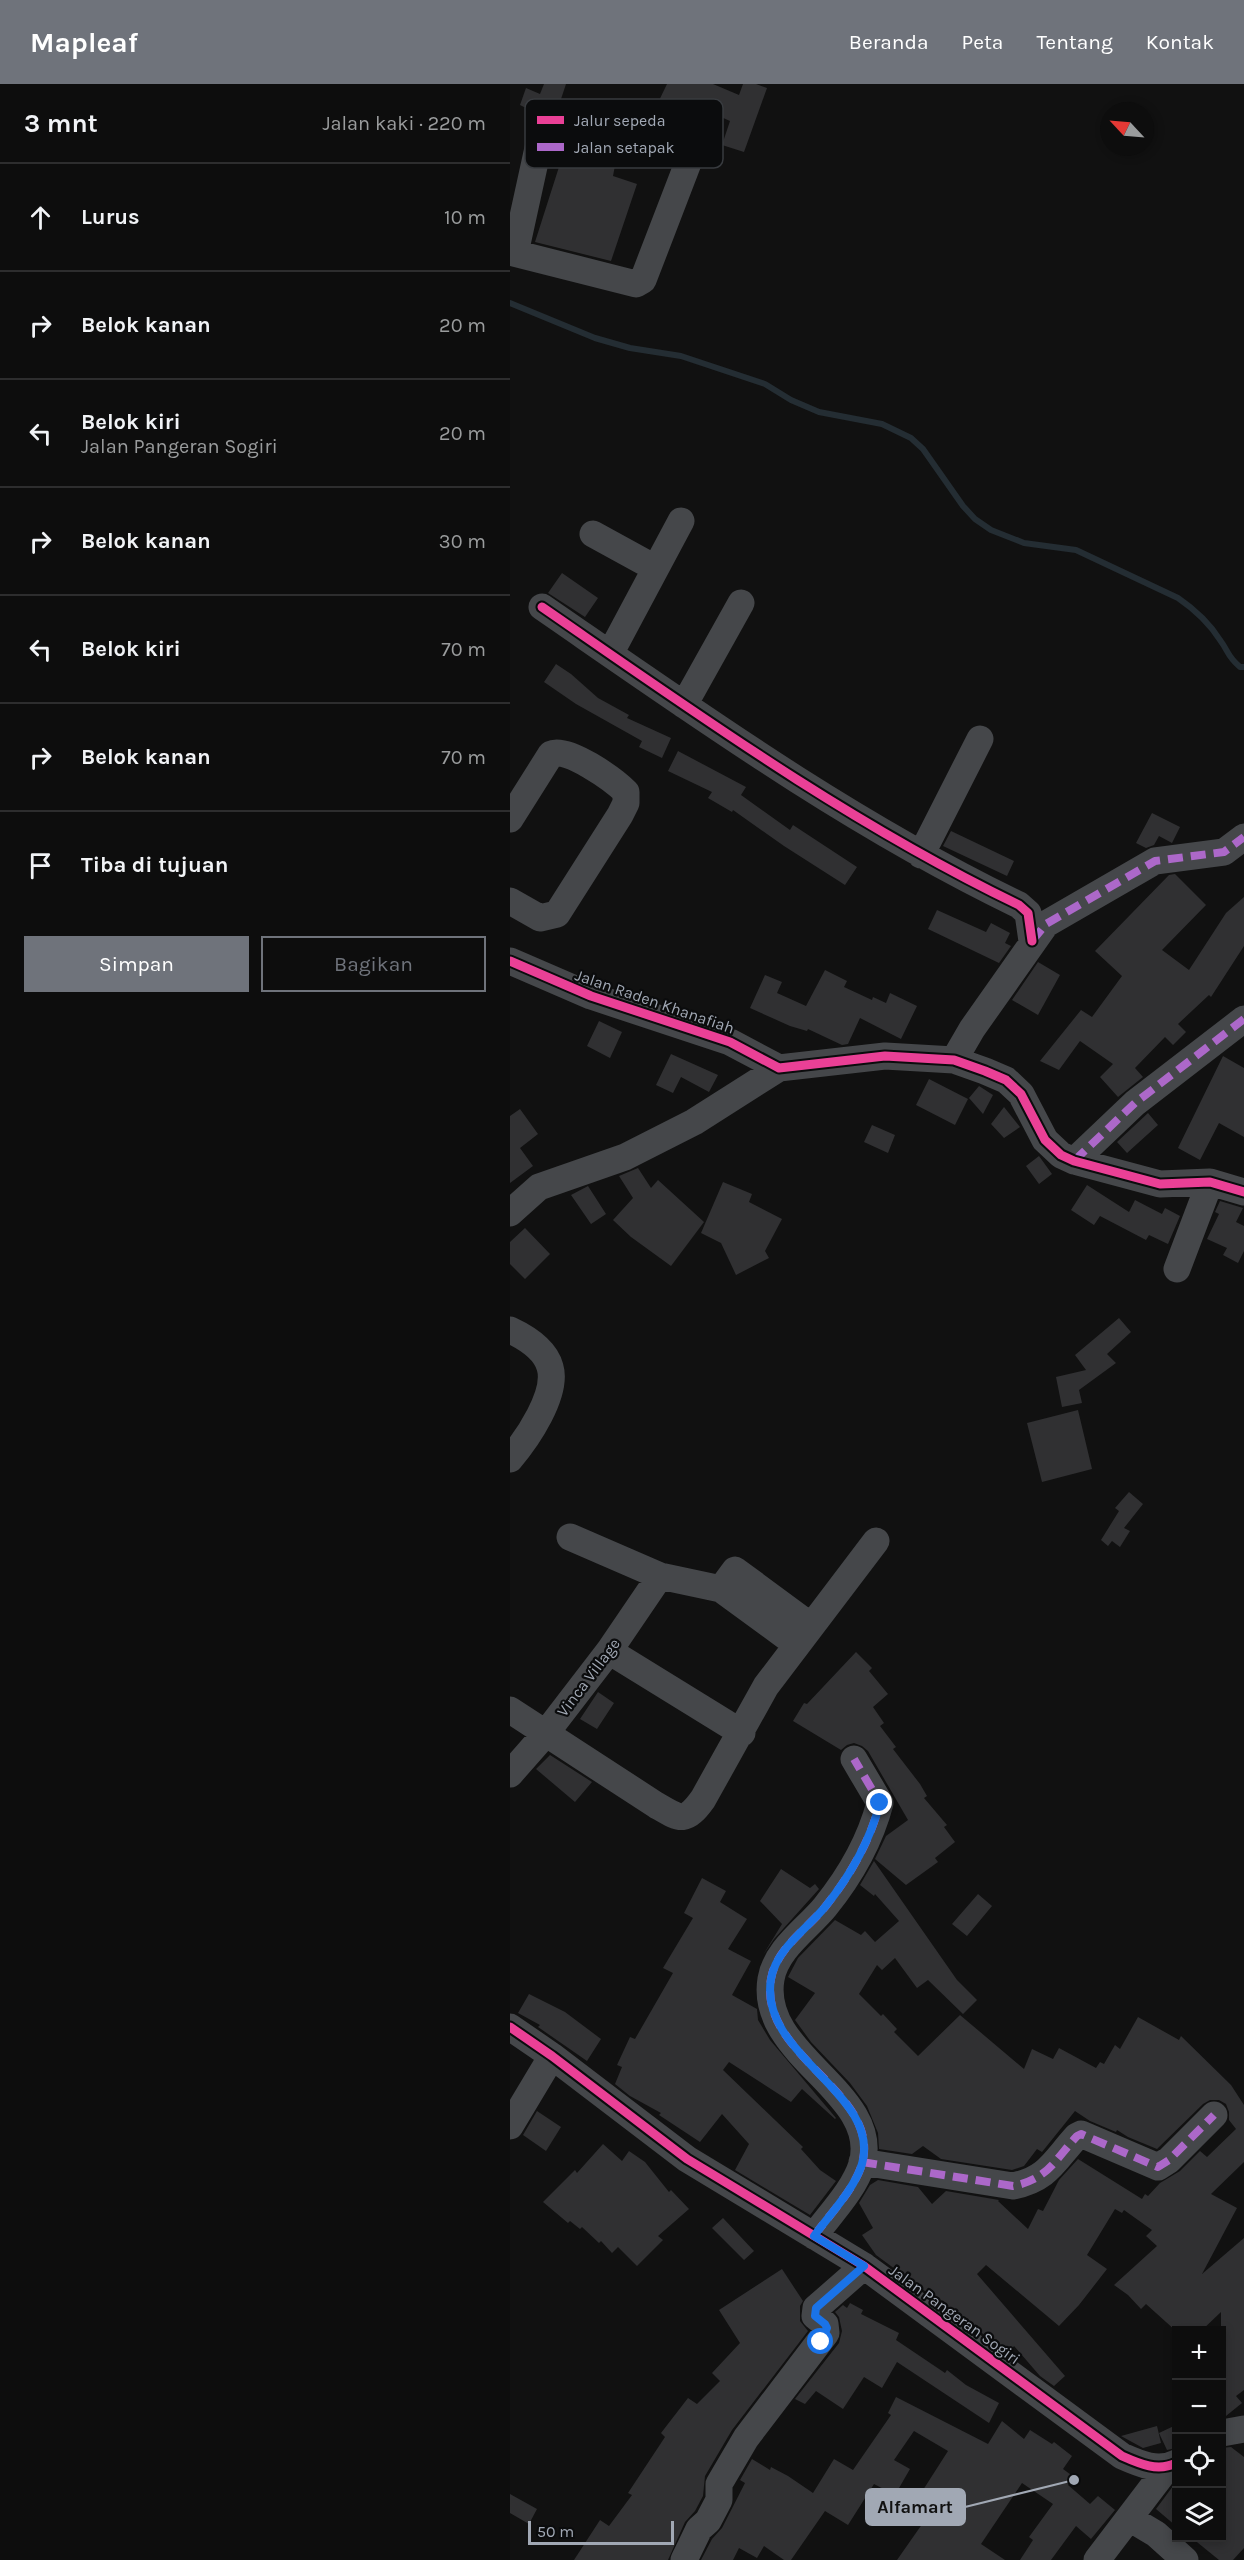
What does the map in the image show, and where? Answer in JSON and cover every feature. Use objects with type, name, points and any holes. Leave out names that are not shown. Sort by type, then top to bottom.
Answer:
[{"type":"street","points":[[533,168],[512,252],[636,284],[643,280],[686,168]]},
{"type":"street","points":[[610,654],[681,521]]},
{"type":"street","points":[[593,534],[655,568]]},
{"type":"street","points":[[684,705],[741,603]]},
{"type":"street","points":[[542,607],[803,785],[921,855],[1028,913],[1032,941]]},
{"type":"street","points":[[921,855],[980,739]]},
{"type":"street","points":[[510,819],[551,754],[556,751],[567,753],[615,782],[626,792],[626,803],[620,815],[557,914],[540,918],[510,901]]},
{"type":"street","points":[[954,1060],[972,1029],[1046,924],[1155,861],[1224,852],[1244,837]]},
{"type":"street","name":"Jalan Raden Khanafiah","points":[[510,961],[591,996],[730,1041],[779,1068]]},
{"type":"street","points":[[1074,1161],[1135,1103],[1244,1019]]},
{"type":"street","points":[[510,1213],[539,1187],[625,1157],[694,1122],[779,1068],[885,1056],[954,1060],[1005,1080],[1021,1094],[1045,1140],[1061,1155],[1074,1161],[1160,1184],[1210,1182],[1244,1192]]},
{"type":"street","points":[[1177,1269],[1210,1182]]},
{"type":"street","points":[[510,1330],[535,1344],[550,1367],[550,1394],[520,1447],[510,1459]]},
{"type":"street","points":[[570,1537],[660,1576],[721,1589],[804,1635]]},
{"type":"street","points":[[510,1710],[656,1805],[679,1818],[692,1814],[742,1733],[766,1686],[876,1541]]},
{"type":"street","name":"Vinca Village","points":[[510,1774],[546,1733],[609,1651],[660,1576]]},
{"type":"street","points":[[609,1651],[742,1733]]},
{"type":"street","points":[[814,2236],[857,2177],[864,2150],[859,2128],[847,2105],[784,2035],[774,2015],[770,1994],[771,1979],[775,1966],[784,1952],[842,1886],[873,1832],[880,1803],[854,1759]]},
{"type":"street","name":"Jalan Pangeran Sogiri","points":[[510,2027],[552,2056],[687,2159],[864,2266],[1122,2456],[1146,2466],[1172,2465]]},
{"type":"street","points":[[510,2126],[552,2056]]},
{"type":"street","points":[[862,2162],[1012,2186],[1028,2183],[1044,2175],[1081,2134],[1158,2168],[1214,2115]]},
{"type":"street","points":[[684,2560],[699,2529],[708,2521],[719,2500],[719,2484],[746,2438],[826,2333],[825,2324],[815,2316],[816,2308],[864,2266]]},
{"type":"street","points":[[1226,2432],[1244,2429]]},
{"type":"street","points":[[1097,2560],[1172,2465]]},
{"type":"street","points":[[1131,2518],[1156,2534],[1185,2560]]},
{"type":"building","points":[[544,84],[566,84],[561,99],[525,99],[525,108],[520,105],[526,88],[540,94]]},
{"type":"building","points":[[667,84],[713,84],[739,95],[743,84],[756,84],[767,88],[744,152],[723,145],[730,121],[723,118],[723,99],[660,99]]},
{"type":"building","points":[[559,168],[615,168],[613,176],[637,184],[611,261],[535,242]]},
{"type":"building","points":[[562,573],[598,598],[585,617],[548,593]]},
{"type":"building","points":[[556,664],[598,698],[629,715],[627,718],[671,738],[662,758],[639,747],[642,741],[576,704],[544,682]]},
{"type":"building","points":[[678,751],[746,787],[741,795],[790,830],[793,825],[857,867],[845,885],[733,810],[732,812],[708,798],[712,792],[668,771]]},
{"type":"building","points":[[1152,813],[1180,827],[1172,843],[1159,836],[1154,845],[1146,848],[1136,843]]},
{"type":"building","points":[[951,831],[1014,861],[1007,876],[943,846]]},
{"type":"building","points":[[1175,874],[1206,905],[1162,950],[1189,970],[1226,913],[1244,897],[1244,946],[1211,997],[1209,995],[1178,1024],[1186,1032],[1173,1045],[1165,1037],[1135,1068],[1143,1077],[1118,1097],[1100,1077],[1113,1064],[1080,1041],[1059,1070],[1040,1061],[1081,1010],[1092,1017],[1122,976],[1095,951],[1169,875]]},
{"type":"building","points":[[937,910],[986,932],[991,923],[1010,933],[1005,943],[1011,946],[999,963],[928,929]]},
{"type":"building","points":[[1038,962],[1060,975],[1038,1015],[1012,1000]]},
{"type":"building","points":[[825,970],[847,981],[844,987],[872,1000],[873,997],[886,1003],[890,993],[917,1006],[901,1039],[860,1018],[848,1044],[842,1045],[808,1029],[807,1031],[790,1026],[750,1008],[765,975],[782,982],[777,993],[806,1006]]},
{"type":"building","points":[[599,1021],[622,1032],[610,1058],[587,1046]]},
{"type":"building","points":[[671,1054],[718,1075],[709,1092],[681,1077],[673,1093],[656,1085]]},
{"type":"building","points":[[1223,1056],[1244,1068],[1244,1137],[1219,1123],[1200,1160],[1178,1148]]},
{"type":"building","points":[[929,1079],[968,1099],[955,1125],[916,1105]]},
{"type":"building","points":[[979,1086],[993,1095],[983,1114],[969,1098]]},
{"type":"building","points":[[1004,1107],[1020,1127],[1004,1138],[991,1124]]},
{"type":"building","points":[[520,1109],[538,1134],[520,1148],[533,1166],[510,1183],[510,1116]]},
{"type":"building","points":[[1148,1113],[1158,1125],[1127,1153],[1117,1142]]},
{"type":"building","points":[[872,1125],[895,1135],[888,1153],[864,1142]]},
{"type":"building","points":[[1039,1156],[1052,1174],[1039,1184],[1026,1166]]},
{"type":"building","points":[[638,1168],[651,1188],[658,1180],[704,1222],[671,1266],[631,1237],[613,1220],[633,1198],[619,1176]]},
{"type":"building","points":[[723,1182],[752,1194],[749,1202],[782,1219],[765,1251],[769,1258],[736,1275],[721,1243],[701,1233]]},
{"type":"building","points":[[1087,1185],[1129,1212],[1135,1200],[1162,1214],[1165,1208],[1180,1216],[1168,1244],[1149,1235],[1146,1240],[1100,1216],[1094,1225],[1071,1210]]},
{"type":"building","points":[[588,1186],[606,1214],[591,1224],[571,1195]]},
{"type":"building","points":[[1220,1201],[1243,1208],[1236,1222],[1244,1226],[1244,1251],[1238,1263],[1223,1255],[1227,1248],[1207,1239],[1219,1214],[1215,1212]]},
{"type":"building","points":[[525,1228],[550,1254],[525,1279],[510,1264],[510,1242]]},
{"type":"building","points":[[1119,1318],[1131,1332],[1107,1354],[1116,1363],[1079,1390],[1082,1403],[1062,1407],[1056,1377],[1086,1370],[1075,1355]]},
{"type":"building","points":[[1078,1410],[1092,1469],[1042,1482],[1027,1423]]},
{"type":"building","points":[[1129,1492],[1143,1504],[1124,1528],[1130,1531],[1120,1547],[1112,1541],[1108,1546],[1101,1540],[1119,1511],[1115,1508]]},
{"type":"building","points":[[856,1652],[872,1668],[869,1671],[888,1694],[873,1707],[884,1723],[880,1726],[896,1747],[893,1749],[920,1784],[927,1796],[924,1798],[947,1825],[944,1827],[955,1842],[935,1858],[938,1862],[906,1885],[875,1859],[886,1836],[908,1820],[868,1751],[854,1743],[841,1750],[793,1721],[804,1703],[807,1704]]},
{"type":"building","points":[[598,1692],[614,1703],[597,1729],[580,1719]]},
{"type":"building","points":[[550,1755],[592,1782],[575,1802],[536,1769]]},
{"type":"building","points":[[874,1861],[957,1980],[977,2000],[963,2014],[928,1980],[917,1988],[895,1958],[882,1970],[877,1965],[859,1994],[881,2016],[883,2014],[897,2029],[894,2032],[918,2056],[960,2015],[1024,2069],[1032,2049],[1053,2059],[1059,2048],[1096,2068],[1100,2062],[1104,2064],[1115,2045],[1120,2049],[1138,2017],[1179,2040],[1181,2036],[1231,2085],[1244,2105],[1244,2162],[1211,2194],[1237,2208],[1202,2274],[1244,2238],[1244,2390],[1236,2396],[1242,2403],[1226,2416],[1226,2326],[1221,2326],[1221,2312],[1206,2326],[1172,2327],[1146,2304],[1141,2309],[1128,2295],[1114,2285],[1157,2246],[1146,2236],[1152,2230],[1124,2210],[1122,2213],[1115,2209],[1087,2255],[1107,2269],[1059,2326],[986,2265],[977,2274],[1065,2376],[1054,2386],[1040,2376],[1014,2346],[1009,2353],[876,2255],[862,2235],[873,2228],[859,2203],[870,2185],[878,2180],[918,2187],[932,2204],[946,2191],[999,2200],[1028,2229],[1038,2209],[1043,2211],[1059,2180],[1078,2159],[1142,2199],[1145,2194],[1148,2196],[1160,2183],[1180,2171],[1200,2151],[1207,2157],[1236,2129],[1229,2120],[1226,2104],[1219,2100],[1210,2100],[1203,2104],[1157,2149],[1117,2130],[1116,2132],[1090,2121],[1075,2111],[1042,2152],[1037,2149],[1024,2166],[1012,2170],[941,2159],[923,2146],[912,2154],[879,2149],[878,2133],[867,2106],[850,2083],[811,2042],[795,2020],[815,1993],[788,1977],[798,1958],[835,1920],[861,1935],[865,1931],[875,1942],[899,1921],[875,1894],[874,1896],[860,1885]]},
{"type":"building","points":[[781,1869],[810,1888],[815,1884],[819,1889],[774,1939],[763,1955],[782,1924],[760,1901]]},
{"type":"building","points":[[702,1878],[726,1891],[720,1902],[747,1919],[728,1949],[751,1961],[732,1995],[757,2009],[758,2020],[770,2040],[836,2118],[802,2089],[791,2102],[729,2062],[723,2070],[803,2147],[801,2149],[820,2170],[836,2181],[810,2215],[735,2170],[749,2144],[722,2114],[700,2142],[659,2115],[661,2113],[630,2096],[615,2084],[622,2067],[617,2065],[630,2037],[635,2039],[673,1973],[663,1968],[693,1918],[684,1913]]},
{"type":"building","points":[[978,1894],[992,1906],[967,1936],[952,1924]]},
{"type":"building","points":[[529,1994],[565,2012],[601,2039],[587,2061],[538,2027],[540,2025],[518,2013]]},
{"type":"building","points":[[537,2111],[561,2127],[546,2151],[523,2135]]},
{"type":"building","points":[[603,2144],[622,2161],[629,2151],[645,2162],[669,2192],[671,2190],[689,2209],[658,2236],[663,2240],[637,2266],[618,2247],[612,2253],[601,2241],[599,2243],[582,2227],[580,2229],[570,2221],[568,2223],[543,2202],[575,2170],[577,2173]]},
{"type":"building","points":[[723,2218],[754,2251],[744,2260],[712,2228]]},
{"type":"building","points":[[782,2269],[803,2301],[800,2306],[800,2321],[808,2331],[732,2430],[705,2476],[703,2496],[695,2511],[685,2522],[668,2560],[574,2560],[600,2520],[609,2526],[632,2495],[628,2493],[665,2437],[661,2433],[688,2398],[697,2404],[720,2381],[712,2373],[740,2343],[719,2310]]},
{"type":"building","points":[[850,2303],[863,2310],[861,2314],[899,2333],[896,2340],[945,2373],[947,2370],[966,2385],[999,2403],[989,2423],[897,2362],[882,2388],[864,2377],[843,2409],[816,2391],[805,2404],[795,2399],[839,2343],[842,2331],[839,2317],[835,2312],[843,2305],[847,2308]]},
{"type":"building","points":[[896,2397],[988,2444],[1002,2421],[1024,2439],[1030,2430],[1052,2444],[1054,2442],[1072,2456],[1063,2469],[1074,2477],[1068,2485],[1090,2504],[1098,2496],[1115,2510],[1091,2539],[1076,2526],[1051,2560],[1020,2560],[1033,2540],[1029,2537],[1053,2504],[1022,2483],[981,2544],[1005,2560],[897,2560],[939,2500],[923,2490],[948,2451],[914,2431],[894,2460],[910,2469],[895,2495],[874,2484],[848,2525],[825,2511],[791,2560],[784,2560],[764,2546],[757,2558],[739,2548],[733,2560],[701,2560],[712,2539],[722,2528],[745,2483],[740,2480],[752,2459],[770,2470],[771,2467],[788,2476],[813,2493],[834,2459],[853,2470],[891,2415],[888,2413]]},
{"type":"building","points":[[1157,2426],[1161,2443],[1143,2448],[1121,2436]]},
{"type":"building","points":[[1172,2427],[1172,2449],[1167,2450],[1159,2433]]},
{"type":"building","points":[[1231,2447],[1244,2457],[1244,2548],[1233,2560],[1219,2560],[1197,2542],[1226,2542],[1226,2448]]},
{"type":"building","points":[[1172,2487],[1172,2523],[1156,2509]]},
{"type":"building","points":[[510,2494],[537,2509],[529,2524],[510,2513]]},
{"type":"waterway","points":[[510,303],[595,338],[630,348],[681,356],[765,384],[791,400],[819,412],[882,424],[911,438],[923,449],[963,506],[975,519],[991,530],[1024,543],[1076,550],[1178,598],[1207,623],[1233,660],[1240,667],[1244,667]]},
{"type":"marked path","points":[[1032,941],[1046,924],[1155,861],[1224,852],[1244,837]]},
{"type":"marked path","points":[[1074,1161],[1135,1103],[1244,1019]]},
{"type":"marked path","points":[[814,2236],[848,2192],[858,2174],[862,2164],[863,2139],[854,2116],[839,2094],[799,2052],[783,2030],[772,2006],[771,1979],[779,1958],[825,1907],[843,1883],[871,1831],[880,1803],[854,1759]]},
{"type":"marked path","points":[[862,2162],[1013,2186],[1043,2174],[1081,2134],[1158,2167],[1169,2160],[1214,2115]]},
{"type":"cycle path","points":[[542,607],[716,727],[834,803],[956,873],[1019,905],[1028,913],[1032,941]]},
{"type":"cycle path","points":[[510,961],[591,996],[730,1042],[779,1068],[885,1056],[954,1060],[1006,1080],[1021,1094],[1045,1140],[1061,1155],[1074,1161],[1160,1184],[1210,1182],[1244,1192]]},
{"type":"cycle path","points":[[510,2027],[552,2056],[687,2159],[864,2266],[1122,2456],[1156,2467],[1172,2465]]},
{"type":"place","name":"Alfamart","points":[[1074,2480]]},
{"type":"route","points":[[821,2342],[827,2328],[815,2316],[816,2308],[864,2266],[814,2236],[857,2177],[864,2150],[859,2128],[847,2105],[784,2035],[774,2015],[770,1994],[771,1979],[775,1966],[784,1952],[842,1886],[873,1832],[880,1803]]}]
